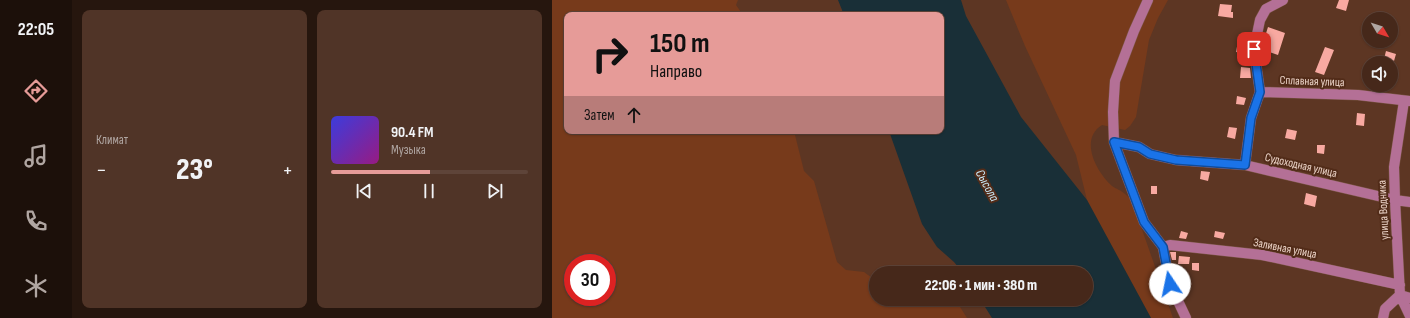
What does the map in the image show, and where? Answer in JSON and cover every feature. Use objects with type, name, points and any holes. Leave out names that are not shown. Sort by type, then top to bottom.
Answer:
[{"type":"street","points":[[1148,0],[1134,31],[1115,81],[1113,112],[1114,142],[1144,222],[1163,247],[1170,284],[1186,318]]},
{"type":"street","points":[[1245,165],[1251,118],[1260,92],[1254,49],[1260,20],[1266,9],[1283,0]]},
{"type":"street","name":"Сплавная улица","points":[[1260,92],[1358,96],[1407,101]]},
{"type":"street","name":"улица Водника","points":[[1407,101],[1394,167],[1395,200],[1403,293],[1410,317]]},
{"type":"street","name":"Судоходная улица","points":[[1114,142],[1139,147],[1150,154],[1176,160],[1245,165],[1395,200],[1410,202]]},
{"type":"street","name":"Заливная улица","points":[[1163,247],[1170,246],[1262,255],[1403,293]]},
{"type":"street","points":[[1383,318],[1385,309],[1403,293]]},
{"type":"shaded area","points":[[552,0],[738,0],[736,5],[741,12],[564,12],[564,134],[795,134],[804,171],[814,181],[837,262],[846,270],[864,272],[869,276],[869,306],[959,306],[967,318],[552,318]]},
{"type":"shaded area","points":[[1006,0],[1168,0],[1158,18],[1149,40],[1136,117],[1130,126],[1125,130],[1102,125],[1095,131],[1092,138],[1091,147],[1092,156],[1100,173],[1112,186],[1132,201],[1173,318],[1151,318],[1087,200],[1076,155],[1025,46]]},
{"type":"water","name":"Сысола","points":[[838,0],[961,0],[966,16],[1021,117],[1087,200],[1151,318],[992,318],[984,306],[1093,306],[1093,266],[957,266],[937,247],[922,224],[890,134],[944,134],[944,12],[843,12]]},
{"type":"building","points":[[1339,0],[1349,0],[1346,11],[1336,8]]},
{"type":"building","points":[[1220,4],[1232,5],[1231,12],[1233,12],[1233,18],[1218,16]]},
{"type":"building","points":[[1268,27],[1285,33],[1278,55],[1261,49]]},
{"type":"building","points":[[1238,41],[1244,42],[1242,53],[1236,52]]},
{"type":"building","points":[[1325,47],[1334,50],[1324,75],[1315,72]]},
{"type":"building","points":[[1386,51],[1396,54],[1395,56],[1385,56]]},
{"type":"building","points":[[1241,67],[1250,68],[1251,78],[1240,78]]},
{"type":"building","points":[[1237,96],[1246,98],[1244,105],[1236,104]]},
{"type":"building","points":[[1357,113],[1365,114],[1364,126],[1356,125]]},
{"type":"building","points":[[1229,127],[1237,128],[1235,139],[1227,137]]},
{"type":"building","points":[[1287,129],[1297,131],[1295,140],[1285,138]]},
{"type":"building","points":[[1317,145],[1325,145],[1324,154],[1317,153]]},
{"type":"building","points":[[1201,171],[1210,172],[1208,181],[1200,179]]},
{"type":"building","points":[[1151,186],[1157,186],[1157,194],[1151,194]]},
{"type":"building","points":[[1306,193],[1317,196],[1315,207],[1304,204]]},
{"type":"building","points":[[1181,231],[1188,233],[1186,239],[1179,238]]},
{"type":"building","points":[[1215,231],[1225,233],[1223,239],[1214,237]]},
{"type":"building","points":[[1170,252],[1176,252],[1176,260],[1172,260]]},
{"type":"building","points":[[1179,256],[1190,257],[1189,264],[1178,264]]},
{"type":"building","points":[[1192,263],[1199,263],[1199,271],[1192,270]]},
{"type":"route","points":[[1170,284],[1163,247],[1144,222],[1114,142],[1139,147],[1150,154],[1176,160],[1245,165],[1251,118],[1260,92],[1254,49]]}]
